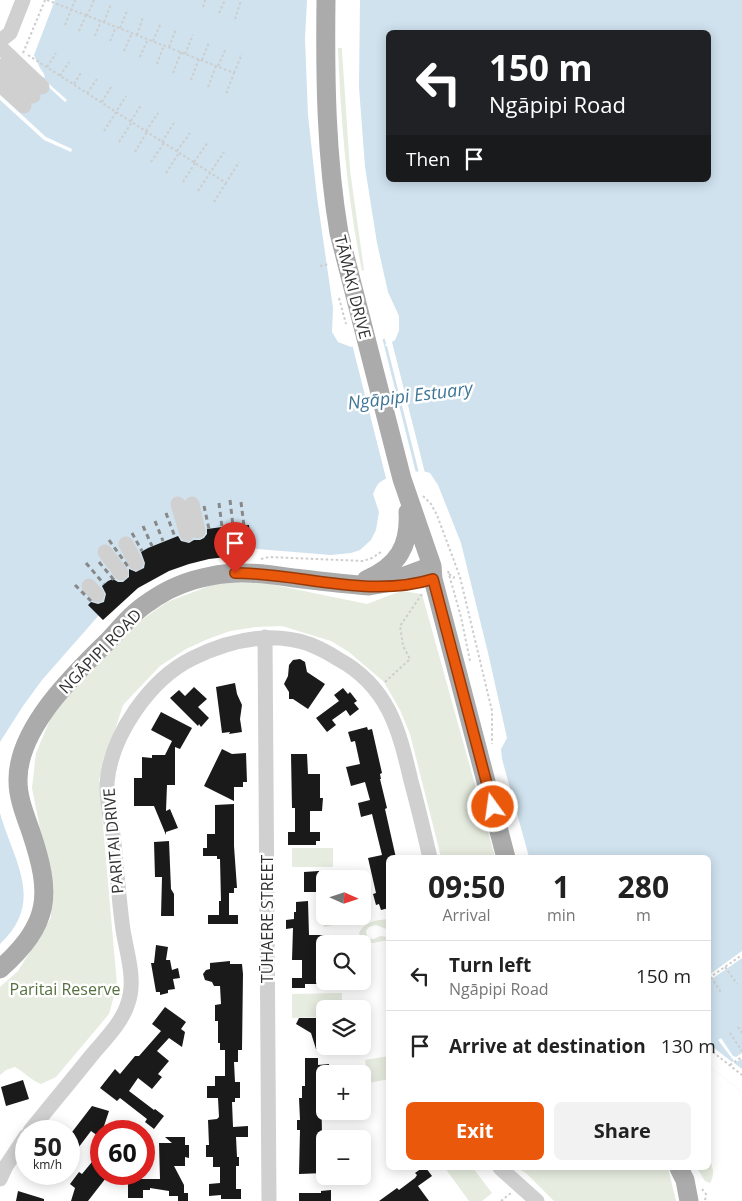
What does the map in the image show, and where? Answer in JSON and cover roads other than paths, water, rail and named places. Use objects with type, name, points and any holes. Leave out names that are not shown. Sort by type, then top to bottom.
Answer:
[{"type":"main road","name":"TĀMAKI DRIVE","points":[[326,0],[326,117],[335,206],[342,245],[402,478],[414,494],[432,578],[458,679],[469,712],[505,855]]},
{"type":"main road","points":[[350,585],[378,575],[386,570],[400,555],[408,533],[414,494]]},
{"type":"main road","name":"NGĀPIPI ROAD","points":[[0,969],[22,948],[35,929],[40,918],[45,894],[42,869],[20,795],[18,780],[24,750],[37,725],[68,680],[128,620],[149,601],[178,586],[192,580],[221,574],[254,573],[350,585],[376,585],[432,578]]},
{"type":"main road","points":[[680,1170],[689,1201]]},
{"type":"street","points":[[23,0],[4,40],[31,98]]},
{"type":"street","points":[[0,54],[31,98]]},
{"type":"street","points":[[0,66],[31,98]]},
{"type":"street","points":[[0,72],[31,98]]},
{"type":"street","points":[[0,84],[31,98]]},
{"type":"street","points":[[0,92],[31,98]]},
{"type":"street","points":[[185,504],[192,532]]},
{"type":"street","points":[[126,544],[136,563]]},
{"type":"street","points":[[105,552],[120,573]]},
{"type":"street","name":"PARITAI DRIVE","points":[[39,1120],[118,1023],[127,1008],[131,994],[131,979],[118,893],[107,784],[109,771],[127,722],[154,688],[172,670],[185,662],[231,643],[265,637],[289,639],[320,649],[349,664],[364,676],[387,705],[402,742],[429,855]]},
{"type":"street","name":"TŪHAERE STREET","points":[[265,637],[268,1201]]},
{"type":"street","points":[[0,1179],[15,1152]]},
{"type":"street","points":[[502,1170],[537,1201]]},
{"type":"water","name":"Ngāpipi Estuary","points":[[47,0],[307,0],[305,39],[308,115],[317,197],[333,308],[332,332],[338,342],[351,347],[391,337],[392,319],[374,281],[351,0],[742,0],[742,1092],[711,1068],[711,855],[528,855],[502,759],[501,749],[507,738],[461,543],[438,485],[430,473],[404,473],[379,483],[373,494],[379,512],[376,530],[371,540],[360,550],[331,555],[234,547],[179,560],[107,606],[42,680],[0,742],[0,69],[15,50],[24,56]]},
{"type":"water","points":[[0,813],[18,864],[24,896],[21,912],[14,928],[0,944]]},
{"type":"railway","points":[[230,500],[233,526]]},
{"type":"railway","points":[[241,502],[244,526]]},
{"type":"railway","points":[[219,503],[222,527]]},
{"type":"railway","points":[[204,506],[209,529]]},
{"type":"railway","points":[[166,513],[175,537]]},
{"type":"railway","points":[[155,521],[163,541]]},
{"type":"railway","points":[[143,526],[152,546]]},
{"type":"railway","points":[[132,533],[142,551]]},
{"type":"railway","points":[[109,540],[129,568]]},
{"type":"railway","points":[[99,562],[114,580]]},
{"type":"railway","points":[[86,563],[104,584]]},
{"type":"railway","points":[[75,585],[91,601]]},
{"type":"park label","name":"Paritai Reserve","points":[[65,989]]}]
